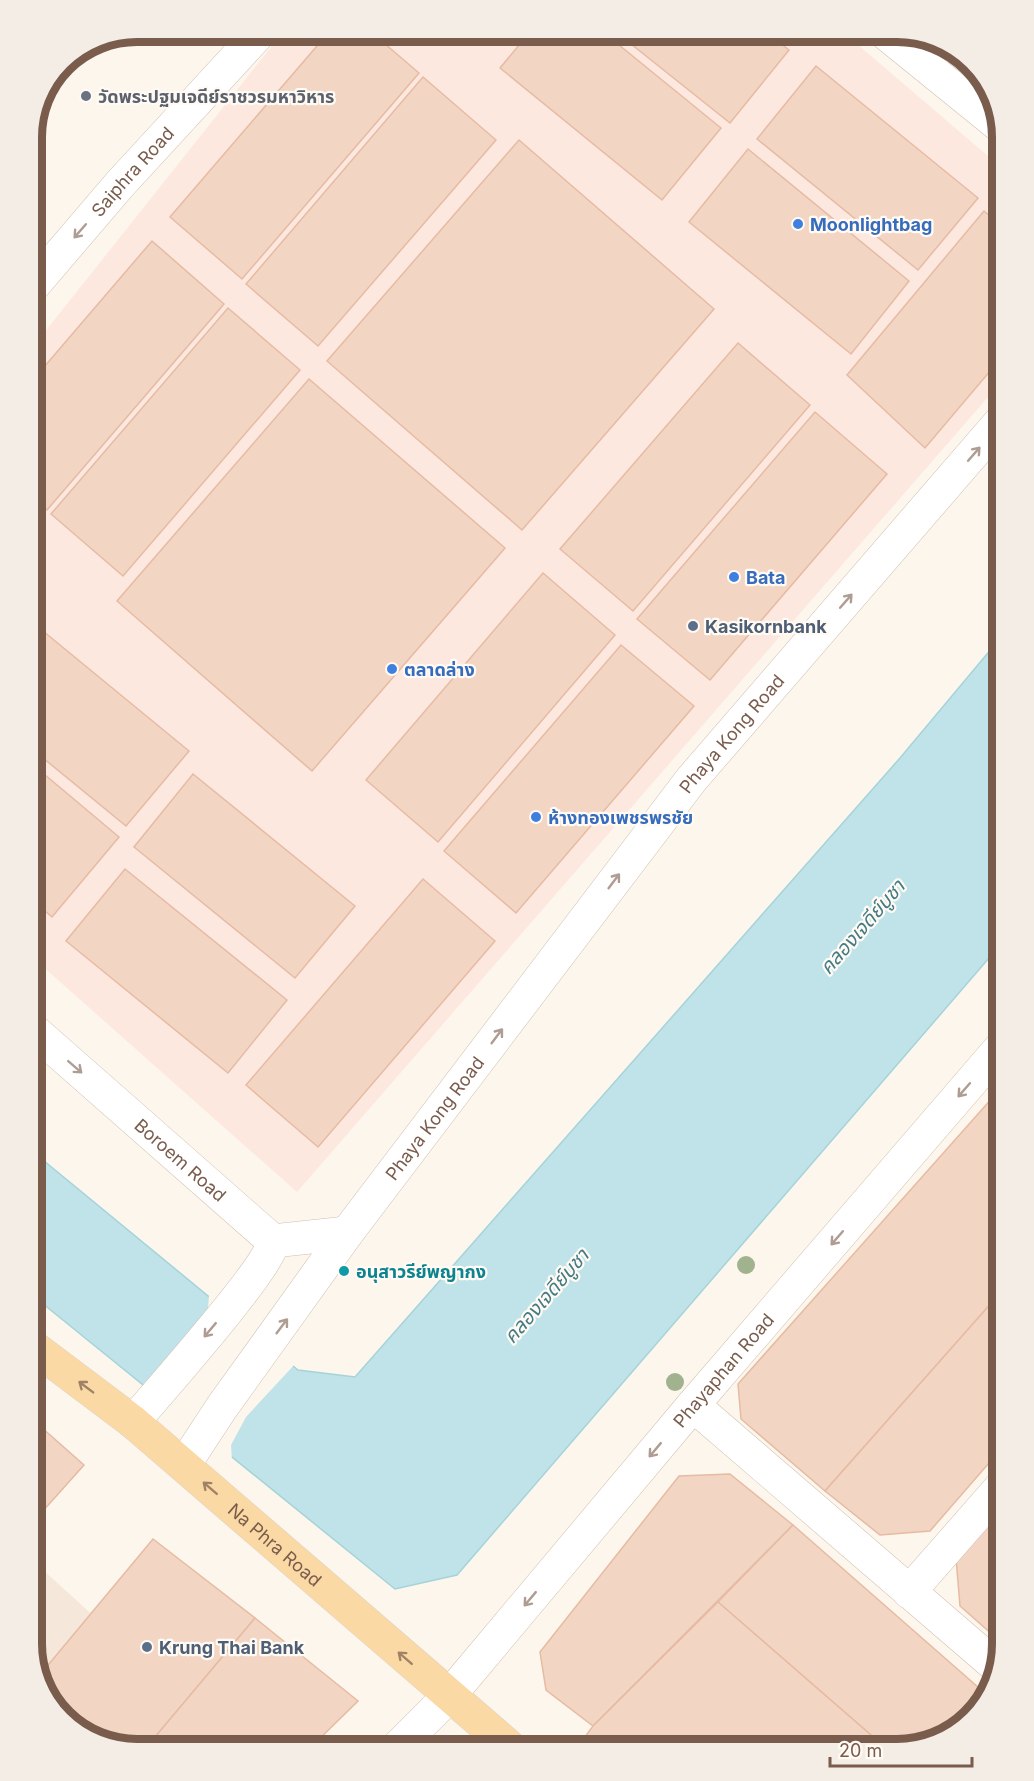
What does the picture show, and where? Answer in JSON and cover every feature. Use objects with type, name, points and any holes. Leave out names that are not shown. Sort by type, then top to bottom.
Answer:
[{"type":"main road","name":"Na Phra Road","points":[[42,1354],[133,1422],[500,1739]]},
{"type":"street","name":"Saiphra Road","points":[[42,275],[120,184],[251,42]]},
{"type":"street","points":[[897,42],[990,118]]},
{"type":"street","name":"Phaya Kong Road","points":[[184,1465],[222,1407],[306,1294],[347,1233],[691,780],[992,432]]},
{"type":"street","name":"Boroem Road","points":[[42,1038],[273,1241]]},
{"type":"street","name":"Phayaphan Road","points":[[406,1739],[449,1696],[693,1405],[992,1058]]},
{"type":"street","points":[[133,1422],[247,1285],[272,1251],[273,1241],[347,1233]]},
{"type":"street","points":[[693,1405],[990,1661]]},
{"type":"street","points":[[909,1592],[992,1497]]},
{"type":"shaded area","name":"ตลาดล่าง","points":[[275,42],[855,42],[992,159],[992,393],[297,1192],[42,966],[42,335]]},
{"type":"shaded area","points":[[42,1569],[229,1739],[118,1737],[95,1729],[74,1715],[58,1697],[44,1663]]},
{"type":"water","name":"คลองเจดีย์บูชา","points":[[992,648],[992,955],[457,1575],[395,1589],[42,1303],[42,1159],[298,1370],[355,1377],[900,758]]},
{"type":"pier","points":[[209,1295],[295,1364],[246,1417],[231,1445],[232,1461],[142,1388],[208,1309]]},
{"type":"building","points":[[320,42],[383,42],[419,73],[242,279],[170,217]]},
{"type":"building","points":[[522,42],[615,42],[721,128],[662,200],[500,68]]},
{"type":"building","points":[[629,42],[779,42],[789,50],[730,123]]},
{"type":"building","points":[[816,66],[978,198],[918,270],[757,139]]},
{"type":"building","points":[[423,77],[496,140],[318,346],[246,284]]},
{"type":"building","points":[[519,140],[714,309],[522,530],[327,361]]},
{"type":"building","points":[[748,149],[909,281],[851,354],[689,222]]},
{"type":"building","points":[[984,211],[992,218],[992,369],[925,448],[847,375]]},
{"type":"building","points":[[152,241],[224,304],[47,510],[42,505],[42,369]]},
{"type":"building","points":[[228,308],[300,370],[123,576],[51,514]]},
{"type":"building","points":[[738,343],[810,405],[633,611],[560,549]]},
{"type":"building","points":[[309,379],[505,548],[312,771],[117,601]]},
{"type":"building","points":[[815,412],[887,474],[710,680],[637,619]]},
{"type":"building","points":[[543,573],[615,635],[438,842],[366,780]]},
{"type":"building","points":[[42,630],[189,751],[126,826],[42,757]]},
{"type":"building","points":[[621,645],[694,706],[516,913],[444,851]]},
{"type":"building","points":[[42,772],[119,837],[52,917],[42,908]]},
{"type":"building","points":[[193,774],[355,906],[295,978],[134,847]]},
{"type":"building","points":[[125,869],[287,1000],[228,1073],[66,941]]},
{"type":"building","points":[[423,879],[495,941],[318,1147],[246,1085]]},
{"type":"building","points":[[992,1098],[992,1302],[825,1491],[741,1419],[738,1384]]},
{"type":"building","points":[[992,1302],[992,1460],[930,1531],[880,1535],[825,1491]]},
{"type":"building","points":[[42,1428],[84,1465],[42,1512]]},
{"type":"building","points":[[730,1474],[793,1525],[593,1726],[546,1690],[540,1652],[679,1476]]},
{"type":"building","points":[[992,1519],[992,1634],[960,1606],[956,1558]]},
{"type":"building","points":[[793,1525],[980,1689],[964,1711],[939,1729],[922,1736],[876,1739],[718,1602]]},
{"type":"building","name":"Krung Thai Bank","points":[[153,1539],[255,1618],[153,1739],[118,1737],[84,1723],[58,1697],[45,1668]]},
{"type":"building","points":[[718,1602],[876,1739],[585,1739],[593,1726]]},
{"type":"building","points":[[255,1618],[358,1701],[319,1739],[153,1739]]},
{"type":"place","name":"วัดพระปฐมเจดีย์ราชวรมหาวิหาร","points":[[86,96]]},
{"type":"place","name":"Moonlightbag","points":[[798,224]]},
{"type":"place","name":"Bata","points":[[734,577]]},
{"type":"place","name":"Kasikornbank","points":[[693,626]]},
{"type":"place","name":"ตลาดล่าง","points":[[392,669]]},
{"type":"place","name":"ห้างทองเพชรพรชัย","points":[[536,817]]},
{"type":"place","name":"อนุสาวรีย์พญากง","points":[[344,1271]]},
{"type":"place","name":"Krung Thai Bank","points":[[147,1647]]}]
